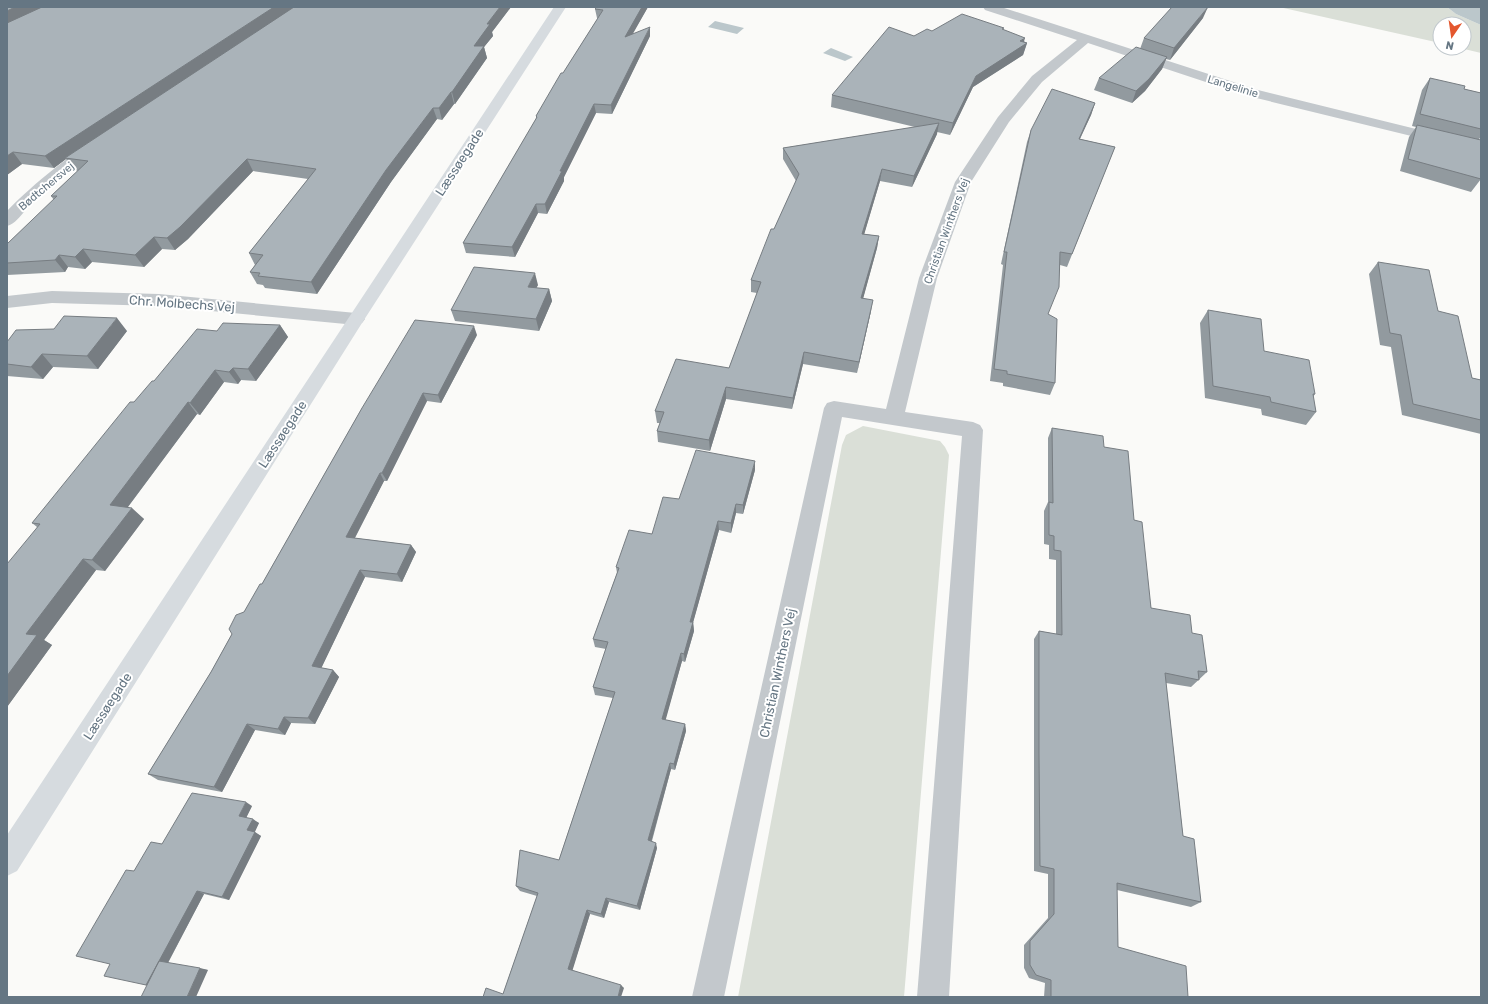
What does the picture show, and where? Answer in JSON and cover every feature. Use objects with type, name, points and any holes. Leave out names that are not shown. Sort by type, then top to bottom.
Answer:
[{"type":"street","name":"Læssøegade","points":[[7,861],[356,319],[560,7]]},
{"type":"street","name":"Langelinie","points":[[989,7],[1253,93],[1481,149]]},
{"type":"street","name":"Christian Winthers Vej","points":[[894,417],[928,278],[963,182],[1003,120],[1037,79],[1086,39]]},
{"type":"street","name":"Bødtchersvej","points":[[7,221],[23,203],[62,170],[108,139]]},
{"type":"street","name":"Chr. Molbechs Vej","points":[[7,302],[52,297],[159,300],[356,319]]},
{"type":"street","name":"Christian Winthers Vej","points":[[708,997],[834,408],[973,430],[932,997]]},
{"type":"shaded area","points":[[1279,7],[1447,7],[1461,16],[1432,16],[1432,41]]},
{"type":"shaded area","points":[[1447,7],[1481,7],[1481,25],[1472,21],[1472,16],[1461,16]]},
{"type":"shaded area","points":[[715,21],[744,28],[737,34],[708,27]]},
{"type":"shaded area","points":[[1472,21],[1481,25],[1481,53],[1472,51]]},
{"type":"shaded area","points":[[831,48],[853,57],[845,61],[823,53]]},
{"type":"shaded area","points":[[863,426],[940,441],[949,455],[904,997],[738,997],[842,445],[846,435]]},
{"type":"building","points":[[7,7],[15,7],[7,11]]},
{"type":"building","points":[[42,7],[274,7],[45,156],[13,152],[7,156],[7,23]]},
{"type":"building","points":[[294,7],[500,7],[487,24],[490,24],[474,46],[484,46],[452,92],[439,108],[433,108],[386,170],[311,282],[258,276],[260,273],[250,272],[263,255],[249,253],[316,169],[247,159],[180,227],[167,238],[154,237],[135,255],[83,249],[75,257],[59,255],[55,260],[7,263],[7,244],[57,196],[51,196],[88,161],[65,158]]},
{"type":"building","points":[[597,7],[642,7],[625,37],[650,27],[611,105],[594,104],[545,204],[536,204],[512,247],[463,243],[561,73],[563,73],[603,10],[595,9]]},
{"type":"building","points":[[1172,7],[1208,7],[1174,48],[1144,38]]},
{"type":"building","points":[[962,14],[1004,28],[1002,29],[1025,38],[1020,41],[1027,43],[976,76],[953,123],[832,95],[889,27],[914,36],[927,29],[932,31]]},
{"type":"building","points":[[1136,47],[1167,57],[1149,79],[1136,91],[1099,78]]},
{"type":"building","points":[[1430,78],[1465,86],[1464,89],[1481,93],[1481,129],[1420,114]]},
{"type":"building","points":[[1052,89],[1095,103],[1079,139],[1115,147],[1072,254],[1060,252],[1059,287],[1048,314],[1057,319],[1055,383],[1007,374],[1007,371],[994,369],[1007,252],[1004,252],[1031,130]]},
{"type":"building","points":[[939,123],[914,176],[882,169],[862,234],[879,236],[861,298],[873,300],[859,362],[804,352],[793,398],[726,387],[709,440],[657,431],[664,412],[655,411],[676,359],[729,368],[761,282],[751,280],[771,229],[774,229],[799,174],[783,148]]},
{"type":"building","points":[[1417,125],[1481,140],[1481,179],[1408,159]]},
{"type":"building","points":[[1378,262],[1429,270],[1438,311],[1458,316],[1472,378],[1481,380],[1481,420],[1413,404],[1401,335],[1390,333]]},
{"type":"building","points":[[474,267],[535,273],[528,287],[549,289],[536,319],[451,310]]},
{"type":"building","points":[[1208,310],[1261,319],[1264,351],[1309,360],[1315,394],[1313,394],[1316,412],[1271,402],[1270,397],[1213,386]]},
{"type":"building","points":[[64,316],[117,318],[87,356],[42,354],[31,367],[7,364],[7,342],[16,330],[54,329]]},
{"type":"building","points":[[415,320],[474,326],[438,395],[423,393],[382,473],[380,473],[346,537],[411,545],[397,574],[360,570],[312,666],[333,670],[308,718],[284,717],[278,729],[247,724],[214,787],[148,774],[211,672],[232,634],[229,629],[236,615],[244,612],[260,584],[262,584],[362,408]]},
{"type":"building","points":[[223,323],[280,325],[248,369],[233,368],[229,372],[215,370],[190,403],[188,402],[110,505],[132,508],[92,560],[83,559],[26,634],[37,635],[7,676],[7,564],[40,524],[32,523],[130,402],[134,402],[152,381],[154,381],[197,329],[217,331]]},
{"type":"building","points":[[1052,428],[1103,436],[1104,447],[1128,451],[1134,520],[1142,522],[1151,608],[1190,615],[1192,633],[1202,635],[1207,672],[1198,671],[1199,680],[1165,673],[1183,836],[1194,839],[1201,902],[1117,883],[1118,947],[1186,966],[1188,997],[1051,997],[1051,980],[1036,975],[1030,965],[1030,941],[1054,914],[1054,869],[1040,866],[1039,753],[1039,631],[1062,635],[1061,551],[1054,550],[1054,536],[1049,535],[1049,502],[1053,503]]},
{"type":"building","points":[[696,450],[755,461],[743,505],[736,504],[731,523],[718,521],[690,622],[693,622],[684,654],[681,653],[662,719],[685,724],[674,764],[670,763],[648,840],[656,843],[637,906],[606,898],[601,914],[587,910],[568,969],[621,985],[618,997],[483,997],[486,988],[503,994],[538,893],[516,886],[520,850],[559,860],[615,692],[593,687],[608,642],[593,639],[619,568],[616,567],[629,530],[652,534],[663,497],[679,499]]},
{"type":"building","points":[[192,793],[246,802],[239,816],[253,819],[247,830],[255,832],[222,897],[197,891],[146,985],[104,976],[110,964],[76,956],[126,870],[134,871],[151,842],[162,844]]},
{"type":"building","points":[[159,961],[200,968],[187,997],[141,997]]}]
